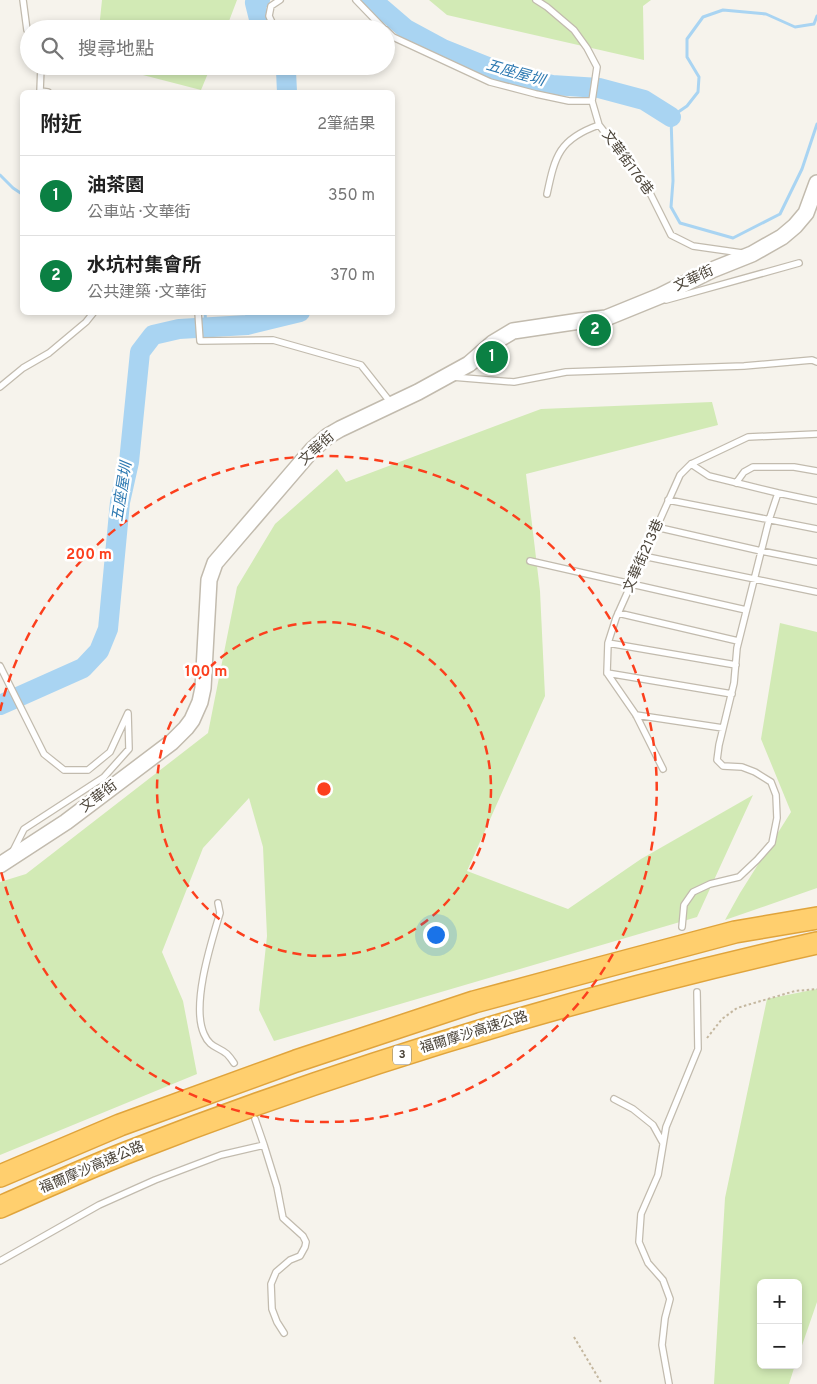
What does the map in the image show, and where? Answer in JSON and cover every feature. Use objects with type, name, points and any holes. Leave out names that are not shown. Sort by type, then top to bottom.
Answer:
[{"type":"highway","name":"福爾摩沙高速公路","points":[[0,1176],[120,1125],[296,1061],[474,1002],[735,932],[817,918]]},
{"type":"highway","name":"福爾摩沙高速公路","points":[[0,1207],[130,1151],[315,1083],[483,1029],[609,993],[744,959],[817,943]]},
{"type":"street","name":"文華街","points":[[4,862],[74,816],[164,748],[186,728],[200,702],[203,688],[209,580],[215,563],[312,450],[328,436],[469,364],[493,343],[513,331],[606,318],[752,254],[782,237],[795,226],[814,201],[817,183]]},
{"type":"lane","points":[[23,0],[26,20]]},
{"type":"lane","points":[[271,20],[269,16],[271,6],[280,0]]},
{"type":"lane","points":[[356,0],[375,20]]},
{"type":"lane","name":"文華街176巷","points":[[536,0],[574,30],[587,48],[596,67],[592,101],[599,124],[646,186],[671,235],[693,246],[752,254]]},
{"type":"lane","points":[[395,38],[490,82],[568,101],[592,101]]},
{"type":"lane","points":[[40,90],[41,75]]},
{"type":"lane","points":[[547,194],[554,163],[562,148],[573,137],[599,124]]},
{"type":"lane","points":[[625,311],[799,263]]},
{"type":"lane","points":[[0,387],[23,368],[50,353],[92,315]]},
{"type":"lane","points":[[198,315],[200,341],[273,340],[361,365],[392,405]]},
{"type":"lane","points":[[445,377],[514,382],[566,372],[744,366],[815,361]]},
{"type":"lane","name":"文華街213巷","points":[[607,673],[608,643],[618,613],[680,475],[692,464],[748,437],[817,434]]},
{"type":"lane","points":[[692,464],[709,476],[817,501]]},
{"type":"lane","points":[[736,483],[744,472],[753,466],[794,467],[817,471]]},
{"type":"lane","points":[[682,927],[684,905],[694,892],[710,884],[739,877],[772,843],[777,818],[776,795],[771,782],[755,772],[742,767],[723,766],[717,760],[734,683],[738,641],[769,520],[778,493]]},
{"type":"lane","points":[[668,500],[817,529]]},
{"type":"lane","points":[[656,527],[761,552],[817,562]]},
{"type":"lane","points":[[643,556],[817,592]]},
{"type":"lane","points":[[530,560],[746,610]]},
{"type":"lane","points":[[618,613],[738,641]]},
{"type":"lane","points":[[608,643],[736,665]]},
{"type":"lane","points":[[0,666],[44,754],[64,770],[88,770],[110,752],[128,713],[129,749],[104,777],[24,829],[4,862]]},
{"type":"lane","points":[[607,673],[732,694]]},
{"type":"lane","points":[[607,673],[636,716],[663,769]]},
{"type":"lane","points":[[636,716],[723,728]]},
{"type":"lane","points":[[218,903],[220,913],[204,972],[200,998],[200,1018],[204,1034],[212,1046],[226,1054],[234,1063]]},
{"type":"lane","points":[[669,1384],[662,1346],[665,1318],[670,1299],[663,1280],[648,1263],[639,1242],[640,1214],[658,1175],[666,1127],[698,1049],[696,992]]},
{"type":"lane","points":[[614,1099],[633,1109],[653,1125],[663,1143]]},
{"type":"lane","points":[[255,1118],[277,1187],[283,1218],[306,1242],[300,1256],[290,1260],[276,1272],[271,1284],[272,1308],[277,1322],[284,1332]]},
{"type":"lane","points":[[0,1261],[99,1205],[155,1180],[221,1155],[264,1145]]},
{"type":"path","points":[[698,1049],[722,1019],[737,1008],[795,991],[817,989]]},
{"type":"path","points":[[574,1337],[602,1384]]},
{"type":"green space","points":[[102,0],[237,0],[229,20],[100,20]]},
{"type":"green space","points":[[429,0],[651,0],[643,6],[644,60],[447,15]]},
{"type":"green space","points":[[143,75],[207,75],[201,90]]},
{"type":"green space","points":[[712,402],[718,425],[526,474],[540,591],[545,696],[467,871],[568,909],[641,859],[753,795],[697,917],[274,1041],[259,1010],[267,936],[263,847],[249,798],[203,848],[162,952],[183,1001],[197,1074],[0,1155],[0,882],[26,874],[208,733],[237,587],[275,524],[337,469],[346,482],[541,409]]},
{"type":"green space","points":[[780,623],[817,632],[817,888],[725,920],[791,812],[761,739]]},
{"type":"green space","points":[[817,989],[817,1302],[802,1345],[802,1279],[757,1279],[757,1369],[794,1369],[789,1384],[714,1384],[725,1198],[767,999]]},
{"type":"building","points":[[602,328],[603,340],[590,341],[589,329]]},
{"type":"waterway","name":"五座屋圳","points":[[259,20],[255,3],[260,0]]},
{"type":"waterway","name":"五座屋圳","points":[[372,0],[406,29],[443,49],[503,73],[552,85],[599,88],[644,100],[671,117]]},
{"type":"waterway","points":[[817,16],[814,24],[795,27],[766,14],[723,10],[703,17],[687,39],[687,57],[699,77],[698,92],[687,106],[671,117],[673,181],[671,207],[680,223],[733,238],[780,214],[802,169],[817,124]]},
{"type":"waterway","name":"五座屋圳","points":[[286,75],[287,90]]},
{"type":"waterway","name":"五座屋圳","points":[[0,175],[20,193]]},
{"type":"waterway","name":"五座屋圳","points":[[205,315],[206,327]]},
{"type":"waterway","name":"五座屋圳","points":[[0,705],[83,668],[99,651],[108,629],[120,502],[129,462],[140,352],[153,335],[179,329],[247,325],[288,315]]},
{"type":"place","name":"水坑村集會所","points":[[595,330]]},
{"type":"place","name":"油茶園","points":[[492,357]]}]
